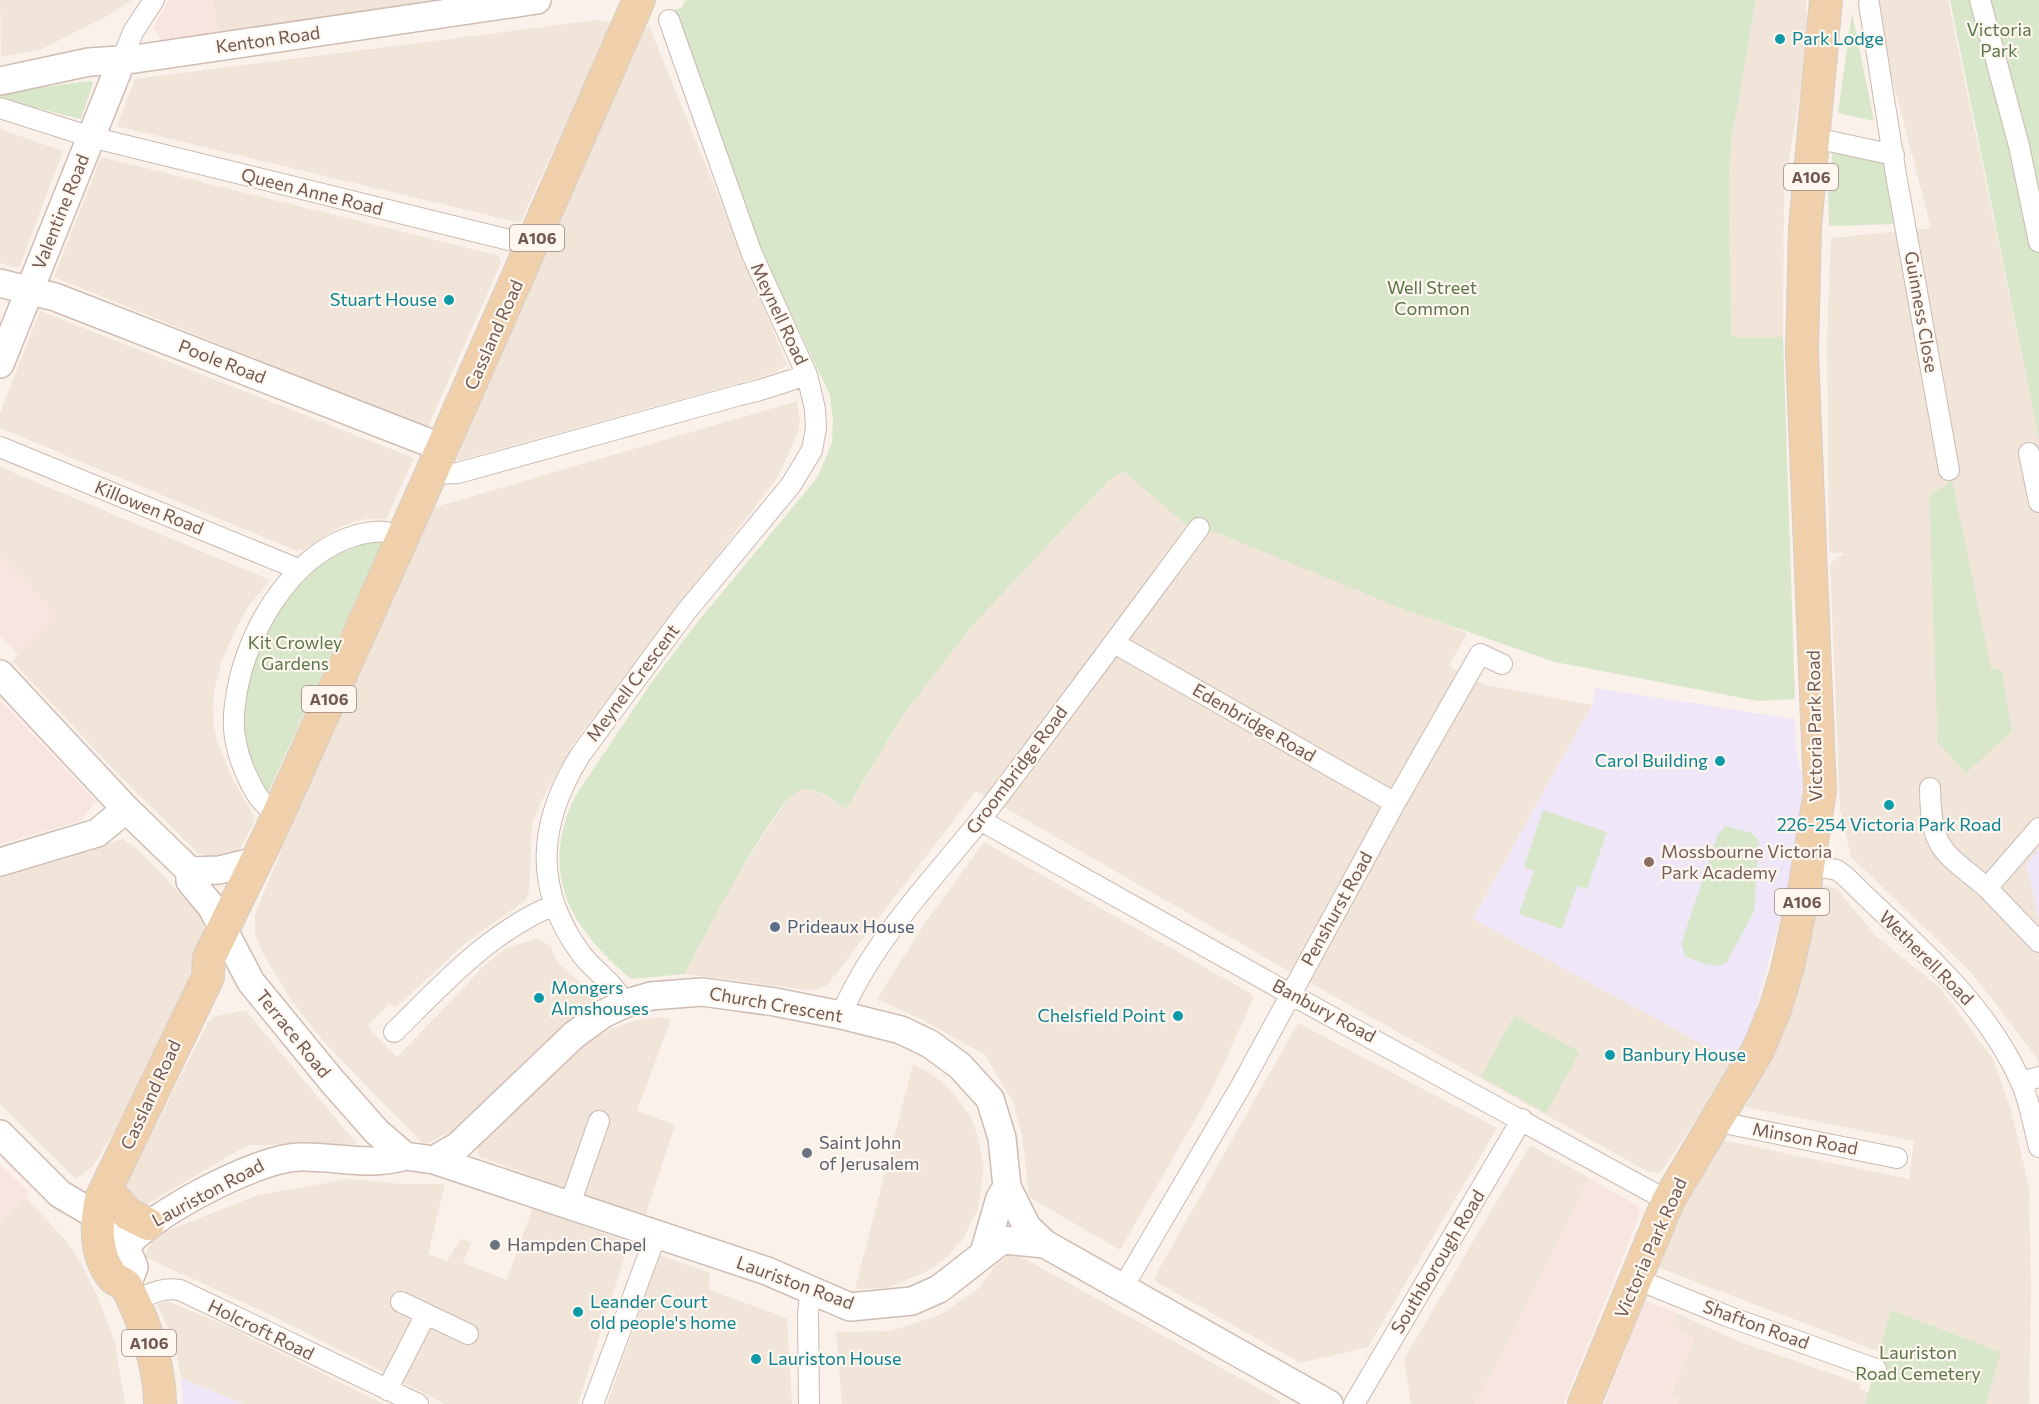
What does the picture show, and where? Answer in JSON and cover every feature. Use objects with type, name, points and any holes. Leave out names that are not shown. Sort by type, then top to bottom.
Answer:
[{"type":"main road","name":"Cassland Road","points":[[102,1202],[208,977],[209,958],[278,813],[534,246],[639,0]]},
{"type":"main road","name":"Victoria Park Road","points":[[1584,1404],[1668,1201],[1758,1050],[1775,1009],[1787,970],[1809,866],[1820,791],[1802,354],[1805,227],[1826,0]]},
{"type":"main road","points":[[102,1202],[148,1224]]},
{"type":"main road","name":"A106","points":[[102,1202],[98,1236],[104,1260],[111,1276],[130,1293],[147,1334],[160,1404]]},
{"type":"street","points":[[122,60],[138,25],[154,0]]},
{"type":"street","name":"Kenton Road","points":[[0,81],[89,62],[122,60],[537,0]]},
{"type":"street","points":[[1980,0],[2019,146],[2039,242]]},
{"type":"street","name":"Guinness Close","points":[[1869,4],[1949,470]]},
{"type":"street","name":"Meynell Road","points":[[437,461],[458,473],[740,395],[768,390],[774,385],[807,375],[752,254],[671,23]]},
{"type":"street","name":"Valentine Road","points":[[0,364],[122,60]]},
{"type":"street","points":[[0,108],[91,138]]},
{"type":"street","name":"Queen Anne Road","points":[[91,138],[534,246]]},
{"type":"street","points":[[1815,138],[1894,155]]},
{"type":"street","name":"Poole Road","points":[[0,283],[56,297],[437,461]]},
{"type":"street","name":"Meynell Crescent","points":[[624,1004],[618,992],[588,963],[568,936],[554,905],[545,853],[547,832],[566,776],[685,613],[791,485],[807,459],[812,450],[816,428],[815,409],[807,375]]},
{"type":"street","name":"Killowen Road","points":[[0,447],[298,570]]},
{"type":"street","points":[[2029,453],[2039,502]]},
{"type":"street","name":"Groombridge Road","points":[[841,1015],[849,996],[885,940],[980,820],[1199,528]]},
{"type":"street","points":[[278,813],[266,808],[245,772],[236,748],[235,705],[239,682],[258,632],[283,588],[298,570],[316,555],[347,538],[372,532],[388,531],[401,537]]},
{"type":"street","name":"Edenbridge Road","points":[[1114,643],[1395,803]]},
{"type":"street","name":"Penshurst Road","points":[[1122,1288],[1241,1086],[1479,654],[1502,664]]},
{"type":"street","name":"Terrace Road","points":[[0,674],[126,809],[190,871],[190,881],[211,906],[246,975],[347,1098],[377,1132],[405,1156]]},
{"type":"street","points":[[1930,788],[1935,837],[1941,849],[2023,922],[2039,942]]},
{"type":"street","points":[[0,862],[97,833],[126,809]]},
{"type":"street","name":"Banbury Road","points":[[980,820],[1290,994],[1668,1201]]},
{"type":"street","points":[[1987,888],[2039,828]]},
{"type":"street","points":[[190,871],[219,870],[256,861]]},
{"type":"street","name":"Wetherell Road","points":[[1809,866],[1837,870],[1845,876],[1954,981],[1975,1006],[2030,1079],[2039,1147]]},
{"type":"street","points":[[394,1032],[478,950],[517,923],[554,905]]},
{"type":"street","points":[[208,977],[246,975]]},
{"type":"street","name":"Church Crescent","points":[[434,1160],[465,1141],[574,1035],[603,1014],[624,1004],[651,996],[702,992],[775,1002],[841,1015],[914,1034],[960,1066],[983,1089],[990,1099],[1002,1138],[1007,1187],[1000,1198],[984,1253]]},
{"type":"street","name":"Southborough Road","points":[[1354,1404],[1522,1119]]},
{"type":"street","points":[[570,1204],[599,1121]]},
{"type":"street","name":"Minson Road","points":[[1714,1121],[1897,1158]]},
{"type":"street","points":[[0,1134],[60,1194],[102,1202],[126,1246],[134,1267],[130,1293]]},
{"type":"street","points":[[465,1141],[466,1157],[476,1173]]},
{"type":"street","points":[[405,1156],[434,1160]]},
{"type":"street","name":"Lauriston Road","points":[[126,1246],[148,1224],[246,1170],[273,1160],[302,1157],[372,1162],[405,1156]]},
{"type":"street","name":"Lauriston Road","points":[[434,1160],[570,1204],[811,1288],[850,1307],[912,1301],[939,1289],[1002,1240],[1045,1244]]},
{"type":"street","name":"Lauriston Road","points":[[1007,1187],[1026,1227],[1045,1244],[1329,1404]]},
{"type":"street","points":[[593,1404],[656,1235]]},
{"type":"street","name":"Shafton Road","points":[[1636,1280],[1727,1316],[1876,1369]]},
{"type":"street","name":"Holcroft Road","points":[[130,1293],[169,1288],[180,1290],[418,1404]]},
{"type":"street","points":[[809,1404],[808,1313],[811,1288]]},
{"type":"street","points":[[401,1302],[468,1334]]},
{"type":"street","points":[[387,1390],[426,1314]]},
{"type":"shaded area","points":[[0,0],[132,0],[109,15],[42,49],[1,57]]},
{"type":"shaded area","points":[[169,0],[212,0],[218,33],[162,42],[153,28]]},
{"type":"shaded area","points":[[212,0],[434,0],[218,33]]},
{"type":"shaded area","points":[[1756,0],[1806,0],[1807,21],[1800,91],[1784,192],[1783,337],[1731,338],[1729,183],[1731,141]]},
{"type":"shaded area","points":[[1872,0],[1948,0],[2039,439],[2039,1067],[2037,1058],[1971,972],[1851,857],[1840,809],[1830,563],[1844,553],[1829,553],[1827,339],[1831,238],[1931,228]]},
{"type":"shaded area","points":[[598,20],[612,23],[520,223],[117,126],[135,79]]},
{"type":"shaded area","points":[[649,26],[787,364],[772,374],[456,461],[636,31]]},
{"type":"shaded area","points":[[0,129],[63,151],[19,268],[0,263]]},
{"type":"shaded area","points":[[101,157],[499,256],[501,263],[427,429],[54,277]]},
{"type":"shaded area","points":[[40,311],[414,458],[386,519],[365,519],[342,526],[302,551],[300,549],[297,551],[0,428],[0,413]]},
{"type":"shaded area","points":[[797,401],[800,421],[797,435],[777,478],[573,744],[544,796],[532,823],[529,891],[526,900],[469,940],[395,1008],[390,1003],[367,1026],[397,1057],[486,964],[505,949],[538,938],[551,947],[557,962],[598,998],[451,1132],[424,1145],[324,1042],[292,1001],[262,952],[255,934],[255,914],[295,817],[291,815],[429,509]]},
{"type":"shaded area","points":[[0,467],[270,580],[248,607],[234,633],[221,663],[214,691],[213,723],[217,740],[231,776],[254,816],[254,823],[240,849],[230,857],[211,857],[198,853],[116,772],[12,661],[57,616],[0,556]]},
{"type":"shaded area","points":[[1123,471],[1185,524],[1220,534],[1467,633],[1449,666],[1485,685],[1592,705],[1473,918],[1735,1062],[1662,1171],[1648,1172],[1271,961],[976,791],[828,984],[820,989],[807,990],[685,974],[723,899],[769,826],[793,793],[801,789],[813,789],[846,809],[903,715],[971,627],[1108,481]]},
{"type":"shaded area","points":[[0,556],[57,616],[18,655],[0,636]]},
{"type":"shaded area","name":"Mossbourne Victoria Park Academy","points":[[1595,688],[1795,719],[1797,757],[1803,777],[1799,836],[1788,888],[1751,1028],[1735,1062],[1473,919],[1592,705]]},
{"type":"shaded area","points":[[0,700],[96,801],[81,821],[0,844]]},
{"type":"shaded area","points":[[123,839],[139,850],[193,907],[200,915],[205,931],[202,945],[166,1029],[116,1129],[93,1166],[76,1179],[0,1104],[0,876]]},
{"type":"shaded area","points":[[984,842],[1252,994],[1253,999],[1212,1090],[1120,1250],[1029,1197],[1022,1135],[1013,1102],[985,1055],[923,1020],[877,999],[925,923]]},
{"type":"shaded area","points":[[2039,849],[2039,920],[2026,864]]},
{"type":"shaded area","points":[[1822,885],[1837,889],[1875,935],[1941,989],[1993,1059],[2011,1110],[2029,1187],[2031,1289],[2029,1404],[1986,1404],[2001,1352],[1891,1310],[1880,1352],[1657,1267],[1685,1202],[1722,1140],[1909,1179],[1914,1141],[1745,1107],[1783,1034]]},
{"type":"shaded area","points":[[246,1011],[357,1144],[248,1145],[140,1208],[126,1185],[208,1022],[213,1017]]},
{"type":"shaded area","points":[[658,1017],[671,1019],[637,1111],[675,1125],[645,1217],[480,1157],[477,1148],[484,1140],[577,1050],[610,1029],[634,1021]]},
{"type":"shaded area","points":[[1298,1023],[1497,1128],[1368,1347],[1300,1363],[1153,1280]]},
{"type":"shaded area","points":[[913,1064],[933,1075],[949,1088],[970,1115],[984,1166],[978,1209],[963,1239],[946,1258],[926,1272],[886,1288],[855,1289]]},
{"type":"shaded area","points":[[1530,1145],[1589,1178],[1499,1363],[1474,1404],[1411,1404],[1404,1359]]},
{"type":"shaded area","points":[[0,1164],[30,1193],[0,1224]]},
{"type":"shaded area","points":[[1589,1178],[1638,1206],[1640,1214],[1564,1404],[1474,1404],[1499,1363]]},
{"type":"shaded area","points":[[349,1179],[401,1184],[445,1184],[428,1254],[447,1261],[461,1239],[471,1242],[463,1263],[507,1280],[533,1207],[629,1243],[578,1404],[445,1404],[273,1316],[145,1257],[154,1236],[258,1195]]},
{"type":"shaded area","points":[[26,1197],[66,1241],[82,1265],[100,1302],[115,1344],[125,1404],[0,1404],[0,1224]]},
{"type":"shaded area","points":[[660,1255],[710,1273],[709,1290],[787,1318],[792,1404],[607,1404]]},
{"type":"shaded area","points":[[1008,1255],[1018,1255],[1279,1400],[1280,1404],[842,1404],[836,1332],[890,1331],[940,1315],[979,1288],[995,1266]]},
{"type":"shaded area","points":[[1645,1300],[1676,1313],[1671,1327],[1694,1338],[1671,1394],[1679,1398],[1677,1404],[1604,1404]]},
{"type":"shaded area","points":[[167,1301],[227,1326],[384,1404],[243,1404],[181,1378],[174,1342],[157,1304]]},
{"type":"shaded area","points":[[1676,1313],[1738,1341],[1861,1384],[1859,1389],[1869,1393],[1865,1404],[1677,1404],[1679,1398],[1671,1395],[1694,1338],[1670,1327]]},
{"type":"shaded area","points":[[181,1378],[243,1404],[183,1404]]},
{"type":"green space","name":"Well Street Common","points":[[686,0],[1756,0],[1731,142],[1729,183],[1731,337],[1783,337],[1795,699],[1758,701],[1555,662],[1408,611],[1220,534],[1185,524],[1123,471],[1108,481],[971,627],[903,715],[846,809],[818,792],[800,790],[774,817],[757,843],[685,974],[631,979],[592,940],[577,920],[567,899],[561,876],[560,852],[564,826],[574,798],[651,683],[696,624],[817,478],[832,443],[833,420],[830,395],[767,263],[734,181],[673,10],[681,8]]},
{"type":"green space","name":"Victoria Park","points":[[1950,0],[2039,0],[2039,439]]},
{"type":"green space","points":[[1852,13],[1874,121],[1838,113]]},
{"type":"green space","points":[[90,81],[93,83],[81,119],[0,99],[0,93]]},
{"type":"green space","points":[[1833,150],[1887,161],[1898,224],[1829,226],[1828,191]]},
{"type":"green space","points":[[1952,480],[1991,668],[2002,671],[2012,731],[1966,773],[1938,743],[1929,496]]},
{"type":"green space","name":"Kit Crowley Gardens","points":[[383,540],[267,795],[247,754],[242,727],[249,681],[268,631],[281,608],[312,569],[342,550],[363,543]]},
{"type":"green space","points":[[1543,810],[1607,832],[1587,889],[1577,886],[1562,929],[1519,914],[1534,871],[1524,867]]},
{"type":"green space","points":[[1726,826],[1752,833],[1759,842],[1754,911],[1727,962],[1717,966],[1685,956],[1681,944],[1718,834]]},
{"type":"green space","points":[[1514,1016],[1580,1052],[1546,1113],[1481,1077]]},
{"type":"green space","name":"Lauriston Road Cemetery","points":[[1891,1310],[2001,1352],[1986,1404],[1865,1404]]},
{"type":"place","name":"Park Lodge","points":[[1780,39]]},
{"type":"place","name":"Stuart House","points":[[449,300]]},
{"type":"place","name":"Carol Building","points":[[1720,761]]},
{"type":"place","name":"226-254 Victoria Park Road","points":[[1889,805]]},
{"type":"place","name":"Mossbourne Victoria Park Academy","points":[[1649,862]]},
{"type":"place","name":"Prideaux House","points":[[775,927]]},
{"type":"place","name":"Mongers Almshouses","points":[[539,998]]},
{"type":"place","name":"Chelsfield Point","points":[[1178,1016]]},
{"type":"place","name":"Banbury House","points":[[1610,1055]]},
{"type":"place","name":"Saint John of Jerusalem","points":[[807,1153]]},
{"type":"place","name":"Hampden Chapel","points":[[495,1245]]},
{"type":"place","name":"Leander Court old people's home","points":[[578,1312]]},
{"type":"place","name":"Lauriston House","points":[[756,1359]]}]
